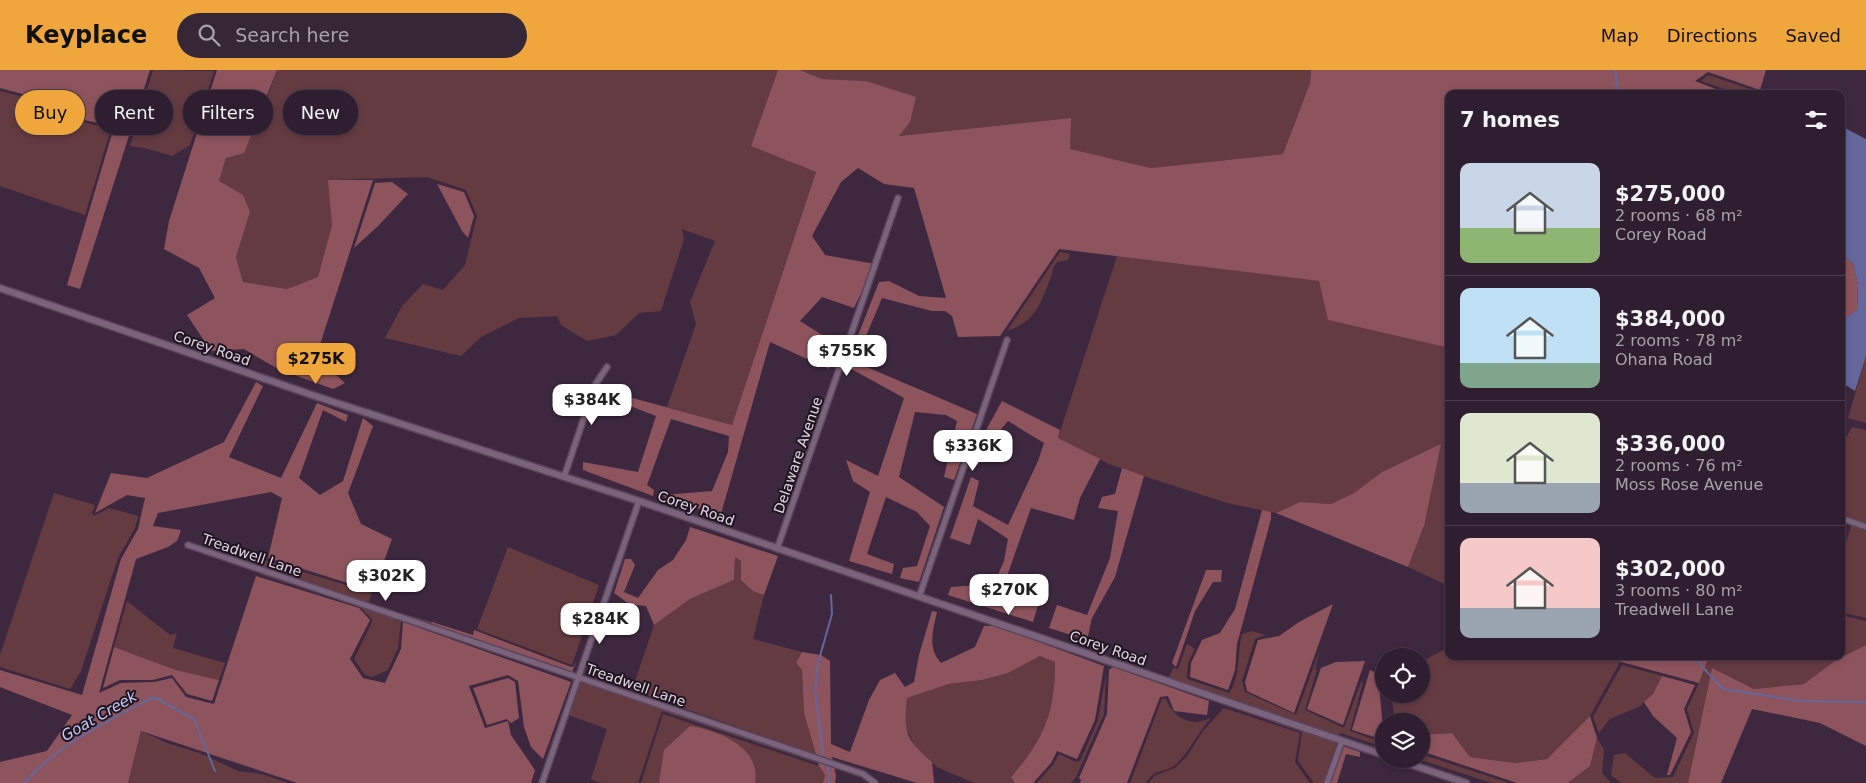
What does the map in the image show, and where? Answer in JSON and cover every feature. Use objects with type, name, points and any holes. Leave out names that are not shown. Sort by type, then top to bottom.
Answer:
[{"type":"street","name":"Delaware Avenue","points":[[778,549],[898,198]]},
{"type":"street","name":"Corey Road","points":[[0,288],[312,395],[639,501],[1375,752]]},
{"type":"street","points":[[919,596],[1007,340]]},
{"type":"street","points":[[564,477],[595,385],[607,367]]},
{"type":"street","points":[[542,783],[639,501]]},
{"type":"street","points":[[1845,519],[1866,526]]},
{"type":"street","name":"Treadwell Lane","points":[[188,545],[863,774],[875,783]]},
{"type":"street","points":[[1328,783],[1342,741]]},
{"type":"street","points":[[1422,768],[1466,783]]},
{"type":"shaded area","points":[[0,70],[150,70],[144,90],[95,90],[95,123],[85,120],[85,90],[15,90],[15,92],[0,88]]},
{"type":"shaded area","points":[[153,70],[214,71],[208,90],[183,90],[183,135],[193,135],[190,145],[172,156],[145,148],[130,146],[133,135],[173,135],[173,90],[147,90]]},
{"type":"shaded area","points":[[217,70],[277,70],[269,90],[211,90]]},
{"type":"shaded area","points":[[277,70],[778,70],[751,146],[816,172],[732,425],[667,407],[696,324],[690,302],[715,241],[682,229],[684,239],[661,311],[639,313],[616,335],[587,341],[561,325],[557,316],[519,318],[481,337],[461,356],[385,338],[402,306],[423,284],[443,290],[465,265],[477,216],[466,190],[427,177],[329,180],[332,225],[318,277],[287,289],[243,282],[236,257],[250,212],[219,181],[226,158],[242,135],[273,135],[273,90],[270,90]]},
{"type":"shaded area","points":[[778,70],[800,70],[822,79],[866,81],[916,97],[910,122],[899,136],[1071,118],[1070,149],[1151,168],[1283,154],[1310,83],[1311,70],[1766,70],[1760,90],[1708,72],[1695,81],[1719,90],[1445,90],[1445,347],[1328,320],[1319,281],[1059,249],[1000,336],[958,337],[952,316],[945,311],[932,311],[882,298],[855,362],[977,414],[954,480],[944,477],[957,421],[946,415],[915,412],[899,477],[944,507],[919,582],[900,578],[903,568],[917,566],[930,526],[917,512],[886,497],[867,554],[894,564],[892,574],[849,561],[870,492],[853,481],[846,460],[878,476],[904,398],[846,366],[879,282],[889,281],[919,296],[946,298],[914,188],[884,184],[858,168],[841,182],[812,236],[825,255],[875,264],[854,308],[822,297],[800,321],[838,345],[829,369],[770,342],[721,514],[668,501],[663,495],[712,491],[728,452],[729,436],[671,419],[647,485],[654,490],[653,496],[583,470],[583,462],[638,472],[656,416],[602,395],[603,390],[732,425],[816,172],[751,146]]},
{"type":"shaded area","points":[[800,70],[1311,70],[1310,83],[1283,154],[1151,168],[1069,149],[1071,118],[898,136],[866,81],[822,79]]},
{"type":"shaded area","points":[[1708,75],[1753,90],[1727,90],[1701,81]]},
{"type":"shaded area","points":[[0,91],[15,95],[15,135],[85,135],[85,122],[95,125],[95,135],[109,135],[85,215],[0,186]]},
{"type":"shaded area","points":[[112,135],[129,135],[80,289],[67,285]]},
{"type":"shaded area","points":[[196,135],[251,135],[244,153],[226,158],[219,181],[243,195],[250,212],[236,257],[243,282],[287,289],[318,277],[332,225],[328,180],[373,180],[316,357],[345,383],[333,389],[278,369],[244,349],[211,351],[187,315],[215,298],[199,268],[164,249],[169,221]]},
{"type":"shaded area","points":[[392,182],[408,194],[354,248],[375,183]]},
{"type":"shaded area","points":[[437,184],[464,192],[474,216],[468,238],[462,231]]},
{"type":"shaded area","points":[[1060,252],[1070,254],[1068,260],[1055,264],[1050,280],[1035,312],[1025,322],[1007,331]]},
{"type":"shaded area","points":[[1117,256],[1319,281],[1328,320],[1445,347],[1445,584],[1408,567],[1424,526],[1382,472],[1354,493],[1331,504],[1300,502],[1276,513],[1227,503],[1109,464],[1058,438]]},
{"type":"shaded area","points":[[1845,257],[1853,264],[1858,285],[1857,310],[1846,317]]},
{"type":"shaded area","points":[[1866,356],[1866,423],[1848,418]]},
{"type":"shaded area","points":[[256,382],[263,386],[229,457],[281,478],[317,403],[348,415],[346,422],[323,410],[299,478],[320,495],[343,481],[363,418],[373,426],[348,493],[361,524],[392,539],[373,591],[268,558],[282,498],[271,492],[158,513],[153,526],[181,530],[177,541],[168,547],[136,559],[99,693],[121,683],[154,682],[172,678],[186,697],[214,704],[256,576],[359,608],[370,620],[350,659],[363,678],[385,683],[401,649],[403,622],[571,682],[543,759],[531,747],[524,727],[518,681],[508,675],[469,686],[485,728],[508,721],[511,735],[535,770],[531,783],[297,783],[141,731],[128,783],[0,783],[0,762],[47,751],[72,715],[0,687],[0,670],[82,695],[121,559],[138,529],[145,498],[127,495],[95,513],[111,473],[147,478],[224,442]]},
{"type":"shaded area","points":[[1002,401],[1060,430],[1058,438],[1100,459],[1080,498],[1074,520],[1031,508],[1007,576],[1019,580],[1023,593],[1038,605],[1033,622],[948,595],[951,587],[994,584],[1004,561],[1008,539],[978,519],[970,545],[950,538],[971,477],[979,481],[973,506],[1008,525],[1038,461],[1044,443],[1008,421],[992,440],[985,432]]},
{"type":"shaded area","points":[[1852,427],[1866,430],[1866,618],[1845,613],[1845,545],[1852,523],[1845,519],[1845,440]]},
{"type":"shaded area","points":[[1441,444],[1424,526],[1408,567],[1276,513],[1300,502],[1331,504],[1354,493],[1382,472]]},
{"type":"shaded area","points":[[1122,468],[1144,476],[1115,577],[1092,618],[1087,640],[1049,628],[1057,605],[1087,615],[1110,558],[1118,511],[1098,508],[1102,497],[1115,494]]},
{"type":"shaded area","points":[[54,493],[95,505],[92,513],[94,516],[109,508],[138,516],[135,528],[118,558],[81,671],[70,689],[0,667],[0,655]]},
{"type":"shaded area","points":[[1262,510],[1271,512],[1271,519],[1237,644],[1235,670],[1228,690],[1190,677],[1191,663],[1202,640],[1220,633],[1235,609]]},
{"type":"shaded area","points":[[690,527],[778,556],[764,595],[753,591],[741,580],[741,561],[735,557],[734,580],[690,599],[654,625],[646,606],[629,604],[614,593],[625,559],[631,559],[635,565],[624,592],[638,598],[658,570],[673,560],[686,540]]},
{"type":"shaded area","points":[[508,547],[599,585],[572,665],[477,629]]},
{"type":"shaded area","points":[[266,551],[265,558],[267,561],[372,593],[368,604],[432,622],[428,628],[401,620],[398,648],[388,670],[372,677],[365,675],[354,659],[372,619],[359,606],[259,574]]},
{"type":"shaded area","points":[[735,557],[741,561],[753,590],[764,595],[753,639],[802,652],[796,663],[802,670],[804,713],[815,754],[632,690],[654,625],[690,599],[734,580]]},
{"type":"shaded area","points":[[1206,570],[1222,570],[1221,582],[1213,582],[1195,611],[1176,667],[1172,663]]},
{"type":"shaded area","points":[[127,601],[170,635],[177,633],[173,648],[225,663],[219,680],[176,670],[114,647]]},
{"type":"shaded area","points":[[1333,604],[1294,713],[1247,691],[1245,682],[1258,640],[1279,636],[1299,622]]},
{"type":"shaded area","points":[[932,611],[937,612],[932,639],[934,651],[941,663],[975,647],[984,626],[996,626],[1104,666],[1095,720],[1077,759],[1057,751],[1051,763],[1033,783],[1015,783],[1011,777],[1032,750],[1050,711],[1055,662],[1040,656],[1008,673],[982,680],[949,684],[907,698],[906,728],[912,741],[932,762],[934,783],[917,783],[832,757],[836,776],[835,783],[823,783],[825,775],[819,766],[804,713],[802,670],[796,663],[802,652],[821,655],[830,661],[831,744],[850,752],[869,700],[880,680],[895,673],[905,687],[914,682],[919,655]]},
{"type":"shaded area","points":[[1845,616],[1866,621],[1866,645],[1845,656]]},
{"type":"shaded area","points":[[432,622],[473,635],[474,630],[571,667],[574,666],[570,678],[428,628]]},
{"type":"shaded area","points":[[1252,631],[1265,635],[1255,639],[1242,681],[1245,692],[1296,715],[1320,649],[1315,669],[1317,670],[1305,710],[1344,728],[1361,682],[1363,682],[1350,731],[1375,740],[1375,744],[1340,733],[1338,736],[1169,678],[1173,668],[1178,669],[1187,644],[1195,649],[1188,663],[1187,679],[1229,693],[1233,687],[1237,672],[1242,634]]},
{"type":"shaded area","points":[[1866,645],[1866,746],[1820,723],[1752,709],[1721,783],[1688,783],[1712,668],[1754,689],[1804,684],[1836,660],[1845,660],[1845,656]]},
{"type":"shaded area","points":[[114,647],[176,670],[219,680],[212,701],[187,694],[172,675],[153,680],[120,680],[103,688]]},
{"type":"shaded area","points":[[1445,649],[1445,660],[1613,660],[1620,662],[1590,716],[1547,759],[1515,763],[1470,757],[1452,733],[1430,734],[1430,713],[1394,713],[1392,703],[1430,703],[1430,657]]},
{"type":"shaded area","points":[[1040,656],[1055,662],[1053,696],[1050,711],[1039,737],[1032,750],[1011,777],[1015,783],[974,783],[937,767],[916,748],[904,725],[907,698],[949,684],[982,680],[1008,673]]},
{"type":"shaded area","points":[[1614,660],[1708,660],[1699,683]]},
{"type":"shaded area","points":[[1708,660],[1836,660],[1805,684],[1754,689],[1712,668],[1688,783],[1621,783],[1611,775],[1614,755],[1625,753],[1655,778],[1673,777],[1694,733],[1687,709]]},
{"type":"shaded area","points":[[1365,661],[1343,725],[1307,709],[1321,668],[1336,662]]},
{"type":"shaded area","points":[[1622,665],[1662,676],[1653,694],[1640,706],[1610,719],[1599,733],[1593,717]]},
{"type":"shaded area","points":[[1113,667],[1209,701],[1207,715],[1174,711],[1168,696],[1160,697],[1127,783],[1080,783],[1081,780],[1079,778],[1107,714],[1109,670]]},
{"type":"shaded area","points":[[1370,670],[1375,672],[1375,703],[1381,703],[1382,713],[1375,713],[1375,737],[1352,730]]},
{"type":"shaded area","points":[[1106,674],[1104,714],[1076,777],[1071,783],[1037,783],[1053,765],[1059,754],[1076,762],[1080,761],[1098,720]]},
{"type":"shaded area","points":[[572,676],[813,757],[815,762],[662,711],[638,783],[601,783],[591,779],[607,729],[563,713],[574,683],[571,679]]},
{"type":"shaded area","points":[[1662,676],[1695,685],[1684,709],[1691,732],[1670,775],[1667,775],[1677,738],[1653,716],[1644,702],[1653,694]]},
{"type":"shaded area","points":[[508,678],[515,682],[519,718],[511,723],[507,719],[487,725],[473,688]]},
{"type":"shaded area","points":[[1162,699],[1166,699],[1173,712],[1185,720],[1196,722],[1211,718],[1175,765],[1156,773],[1146,783],[1130,783]]},
{"type":"shaded area","points":[[1224,708],[1300,733],[1295,762],[1310,783],[1149,783],[1154,776],[1175,768],[1188,755],[1203,731]]},
{"type":"shaded area","points":[[663,714],[819,766],[825,775],[823,783],[641,783]]},
{"type":"shaded area","points":[[1590,716],[1597,738],[1590,766],[1568,783],[1517,783],[1430,754],[1430,734],[1452,733],[1470,757],[1515,763],[1547,759]]},
{"type":"shaded area","points":[[1277,722],[1337,742],[1323,783],[1314,783],[1298,761],[1302,732]]},
{"type":"shaded area","points":[[690,726],[713,732],[735,742],[751,759],[755,770],[755,783],[659,783],[664,750]]},
{"type":"shaded area","points":[[141,731],[167,743],[202,754],[238,771],[262,774],[288,783],[128,783]]},
{"type":"shaded area","points":[[1597,738],[1604,750],[1602,773],[1611,783],[1568,783],[1590,766]]},
{"type":"shaded area","points":[[1342,746],[1360,752],[1360,757],[1346,754],[1337,783],[1330,783]]},
{"type":"shaded area","points":[[1430,757],[1509,783],[1492,783],[1430,763]]},
{"type":"water","points":[[1845,128],[1866,139],[1866,356],[1855,391],[1845,385],[1845,317],[1857,310],[1858,285],[1853,264],[1845,257]]},
{"type":"waterway","points":[[1615,70],[1618,90]]},
{"type":"waterway","name":"Goat Creek","points":[[823,755],[815,691],[818,663],[832,614],[831,595]]},
{"type":"waterway","points":[[1697,660],[1723,689],[1801,701],[1866,703]]},
{"type":"waterway","name":"Goat Creek","points":[[24,783],[52,756],[68,745],[102,724],[154,697],[194,719],[215,771]]},
{"type":"waterway","name":"Goat Creek","points":[[827,766],[830,774],[829,783]]}]
